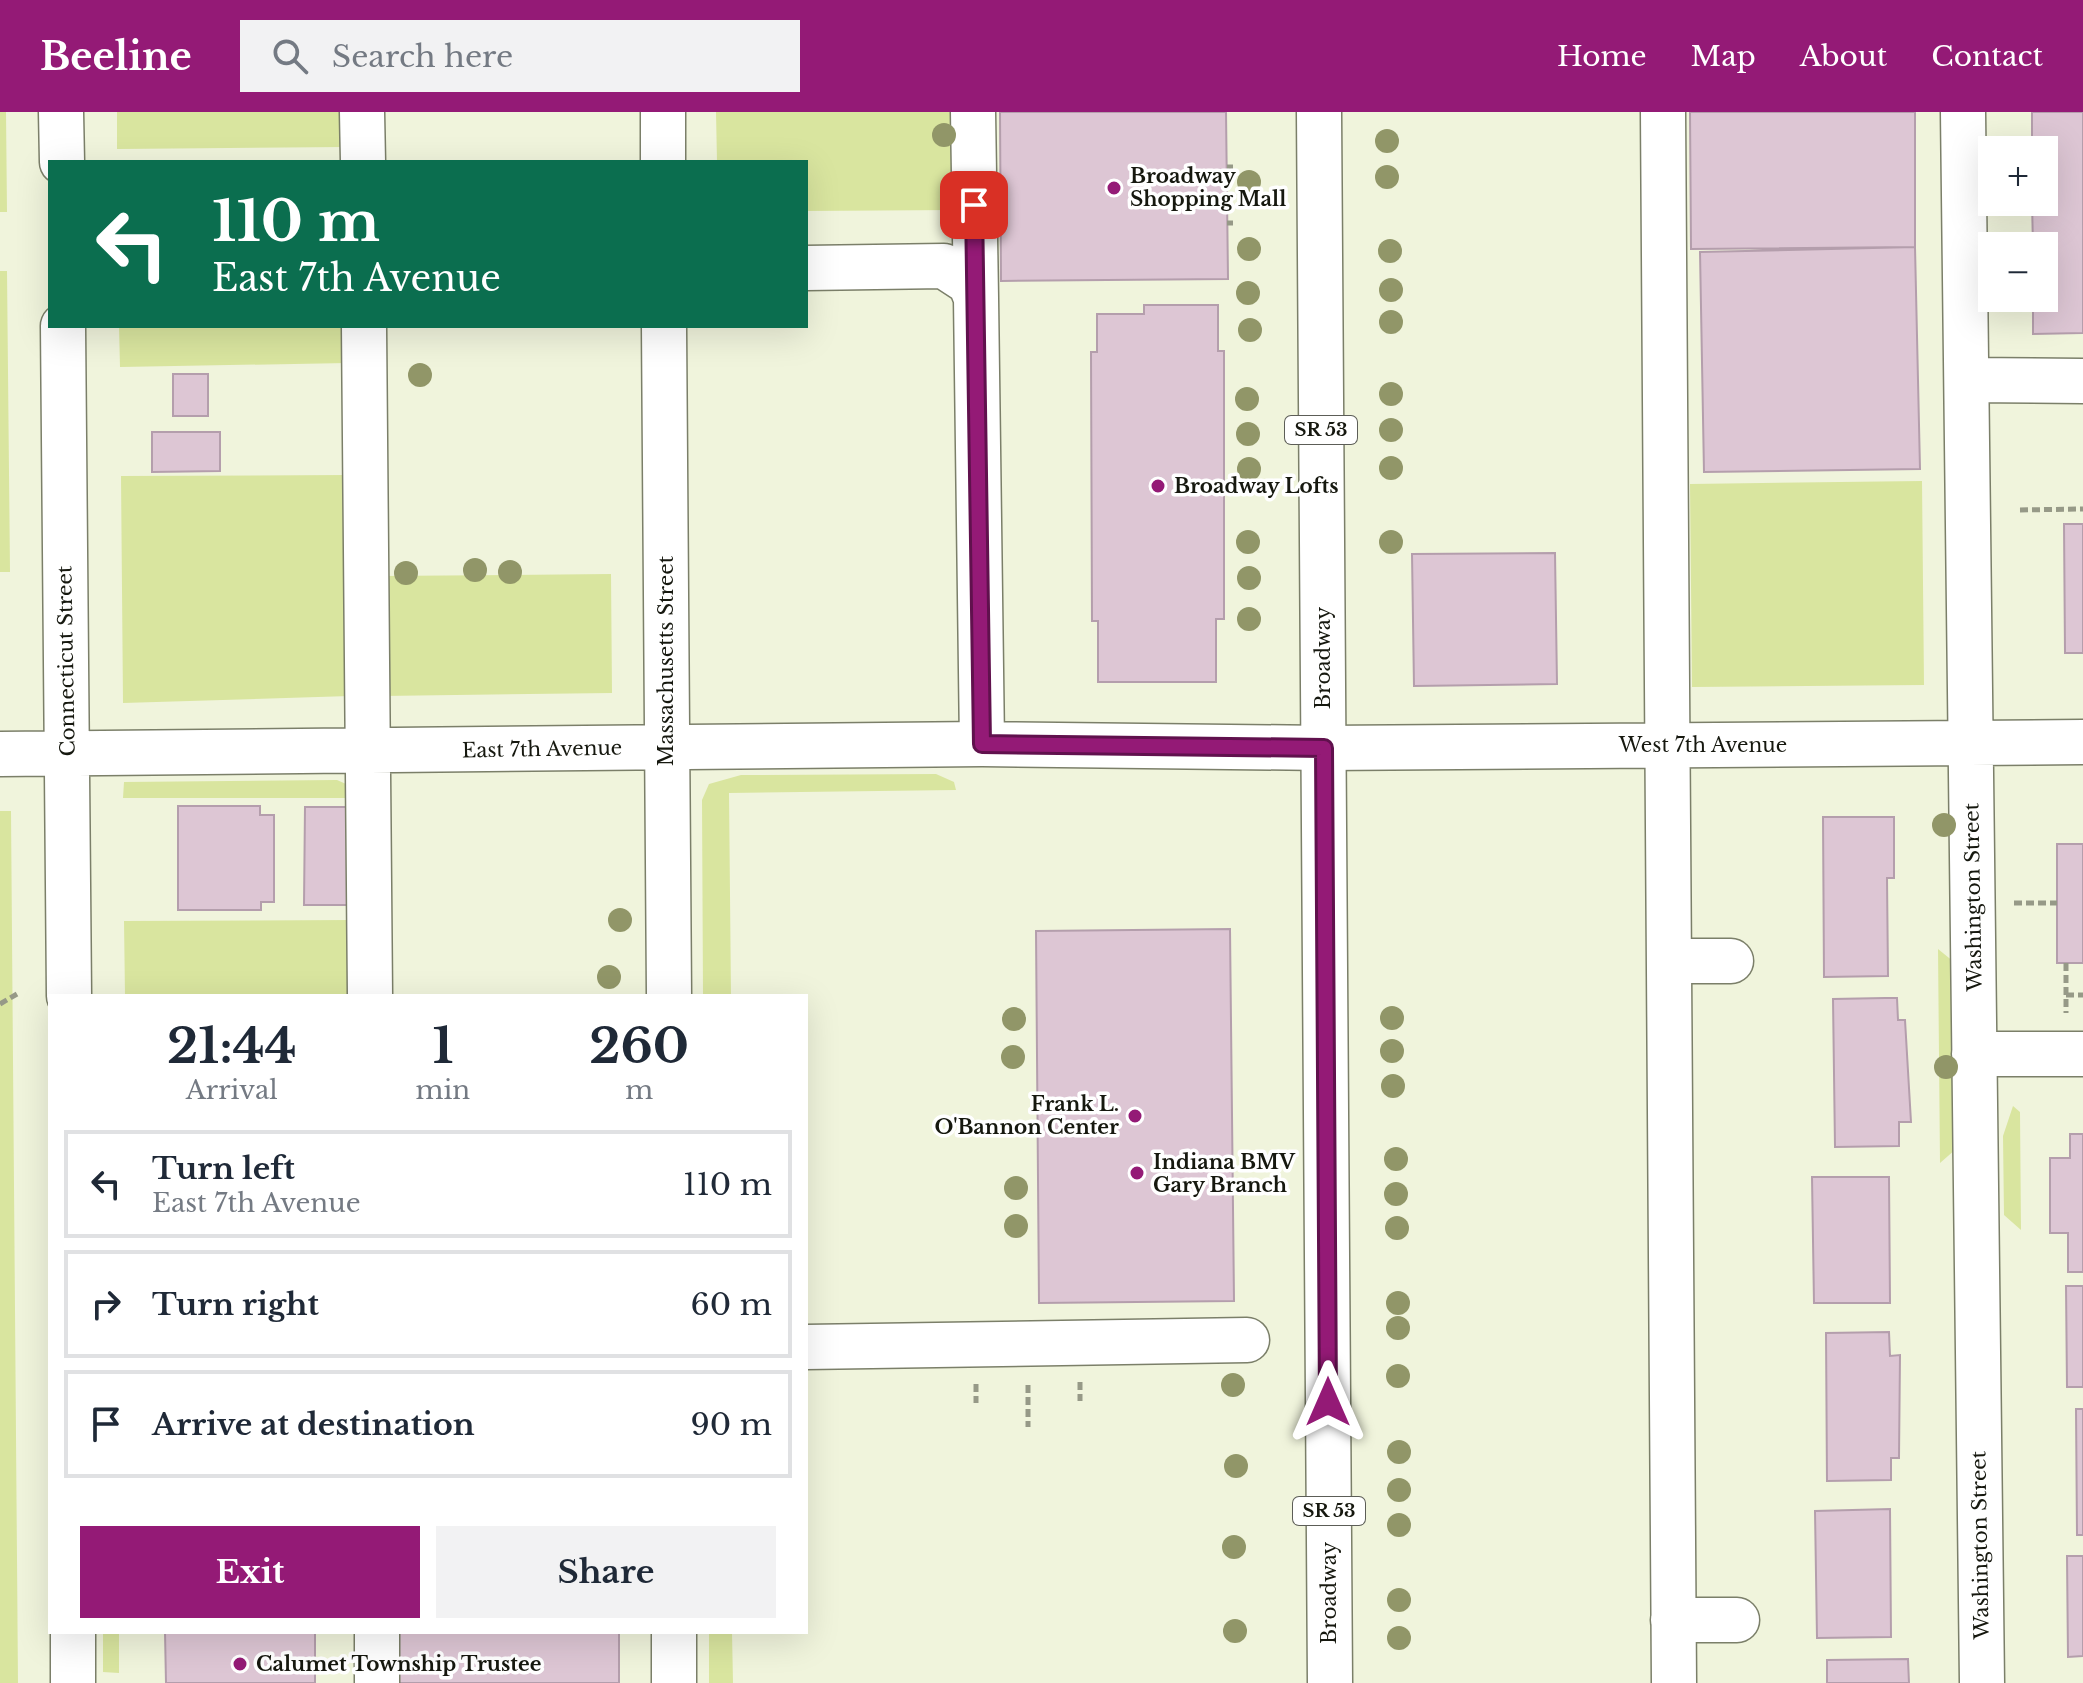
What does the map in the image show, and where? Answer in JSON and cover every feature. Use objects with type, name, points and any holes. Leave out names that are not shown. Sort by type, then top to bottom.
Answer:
[{"type":"street","points":[[61,112],[62,160]]},
{"type":"street","points":[[362,112],[363,160]]},
{"type":"street","points":[[663,112],[663,160]]},
{"type":"street","points":[[973,112],[982,744]]},
{"type":"street","name":"Broadway","points":[[1319,112],[1330,1683]]},
{"type":"street","points":[[1663,112],[1674,1683]]},
{"type":"street","name":"Washington Street","points":[[1963,112],[1982,1683]]},
{"type":"street","points":[[808,268],[944,266],[970,283],[976,298]]},
{"type":"street","name":"Connecticut Street","points":[[63,328],[69,994]]},
{"type":"street","points":[[364,328],[370,994]]},
{"type":"street","name":"Massachusetts Street","points":[[664,328],[669,994]]},
{"type":"street","points":[[1967,380],[2083,381]]},
{"type":"street","name":"West 7th Avenue","points":[[1324,748],[2083,742]]},
{"type":"street","name":"East 7th Avenue","points":[[0,754],[982,744],[1324,748]]},
{"type":"street","points":[[1669,961],[1731,961]]},
{"type":"street","points":[[1974,1054],[2074,1038]]},
{"type":"street","points":[[808,1347],[1247,1340]]},
{"type":"street","points":[[1673,1620],[1737,1620]]},
{"type":"street","points":[[73,1634],[73,1683]]},
{"type":"street","points":[[377,1634],[377,1683]]},
{"type":"street","points":[[674,1634],[674,1683]]},
{"type":"path","points":[[2020,510],[2083,509]]},
{"type":"path","points":[[2066,963],[2066,995],[2074,1038]]},
{"type":"path","points":[[0,1004],[17,994]]},
{"type":"path","points":[[2066,995],[2083,995]]},
{"type":"green space","points":[[0,112],[6,112],[7,212],[0,212]]},
{"type":"green space","points":[[117,112],[346,112],[346,147],[117,149]]},
{"type":"green space","points":[[716,112],[952,112],[954,210],[808,211],[808,160],[717,160]]},
{"type":"green space","points":[[0,271],[7,271],[10,572],[0,572]]},
{"type":"green space","points":[[119,328],[347,328],[348,363],[120,367]]},
{"type":"green space","points":[[348,475],[350,696],[123,703],[121,476]]},
{"type":"green space","points":[[1922,481],[1924,685],[1692,687],[1690,484]]},
{"type":"green space","points":[[611,574],[612,693],[382,696],[381,576]]},
{"type":"green space","points":[[936,774],[954,782],[956,790],[729,793],[731,994],[703,994],[702,800],[709,784],[741,775]]},
{"type":"green space","points":[[337,780],[346,784],[350,798],[123,798],[124,782]]},
{"type":"green space","points":[[0,811],[11,811],[18,1683],[0,1683]]},
{"type":"green space","points":[[352,920],[354,994],[125,994],[124,921]]},
{"type":"green space","points":[[1938,949],[1954,962],[1956,1149],[1940,1163]]},
{"type":"green space","points":[[2013,1106],[2020,1112],[2021,1230],[2004,1215],[2003,1136]]},
{"type":"green space","points":[[103,1634],[119,1634],[119,1673],[103,1672]]},
{"type":"green space","points":[[709,1634],[732,1634],[733,1683],[709,1683]]},
{"type":"building","name":"Broadway Shopping Mall","points":[[1000,112],[1226,112],[1228,279],[1001,281]]},
{"type":"building","points":[[1690,112],[1915,112],[1915,247],[1691,249]]},
{"type":"building","points":[[2032,112],[2083,112],[2083,333],[2033,334],[2033,312],[2058,312],[2058,232],[2033,232],[2032,216],[2058,216],[2058,136],[2032,136]]},
{"type":"building","points":[[1915,247],[1920,469],[1704,472],[1700,252]]},
{"type":"building","name":"Broadway Lofts","points":[[1144,305],[1218,305],[1218,351],[1224,351],[1224,619],[1216,619],[1216,682],[1098,682],[1098,621],[1092,621],[1091,352],[1097,352],[1097,314],[1144,314]]},
{"type":"building","points":[[173,374],[208,374],[208,416],[173,416]]},
{"type":"building","points":[[152,432],[220,432],[220,471],[152,472]]},
{"type":"building","points":[[2064,524],[2083,524],[2083,653],[2065,653]]},
{"type":"building","points":[[1555,553],[1557,684],[1414,686],[1412,554]]},
{"type":"building","points":[[178,806],[260,806],[260,815],[274,815],[274,902],[261,902],[261,910],[178,910]]},
{"type":"building","points":[[305,807],[348,807],[347,905],[304,905]]},
{"type":"building","points":[[1823,817],[1894,817],[1894,878],[1887,878],[1888,976],[1824,977]]},
{"type":"building","points":[[2057,844],[2083,844],[2083,963],[2057,963]]},
{"type":"building","name":"Frank L. O'Bannon Center","points":[[1230,929],[1234,1301],[1039,1303],[1036,931]]},
{"type":"building","points":[[1897,998],[1898,1020],[1905,1020],[1911,1122],[1899,1122],[1899,1146],[1835,1147],[1833,999]]},
{"type":"building","points":[[2070,1134],[2083,1134],[2083,1272],[2068,1272],[2068,1233],[2050,1233],[2050,1158],[2070,1158]]},
{"type":"building","points":[[1812,1177],[1889,1177],[1890,1303],[1814,1303]]},
{"type":"building","points":[[2066,1286],[2083,1286],[2083,1387],[2067,1387]]},
{"type":"building","points":[[1889,1332],[1890,1356],[1900,1355],[1899,1458],[1891,1458],[1891,1480],[1827,1481],[1826,1333]]},
{"type":"building","points":[[2076,1409],[2083,1409],[2083,1535],[2077,1535]]},
{"type":"building","points":[[1890,1509],[1891,1637],[1817,1638],[1815,1511]]},
{"type":"building","points":[[2067,1556],[2083,1556],[2083,1656],[2068,1657]]},
{"type":"building","name":"Calumet Township Trustee","points":[[165,1634],[315,1634],[315,1683],[166,1683]]},
{"type":"building","points":[[396,1634],[619,1634],[619,1683],[396,1683]]},
{"type":"building","points":[[1908,1659],[1909,1683],[1827,1683],[1827,1660]]},
{"type":"place","name":"Broadway Shopping Mall","points":[[1114,188]]},
{"type":"place","name":"Broadway Lofts","points":[[1158,486]]},
{"type":"place","name":"Frank L. O'Bannon Center","points":[[1135,1116]]},
{"type":"place","name":"Indiana BMV Gary Branch","points":[[1137,1173]]},
{"type":"place","name":"Calumet Township Trustee","points":[[240,1664]]},
{"type":"route","points":[[974,205],[982,744],[1324,748],[1328,1402]]}]
